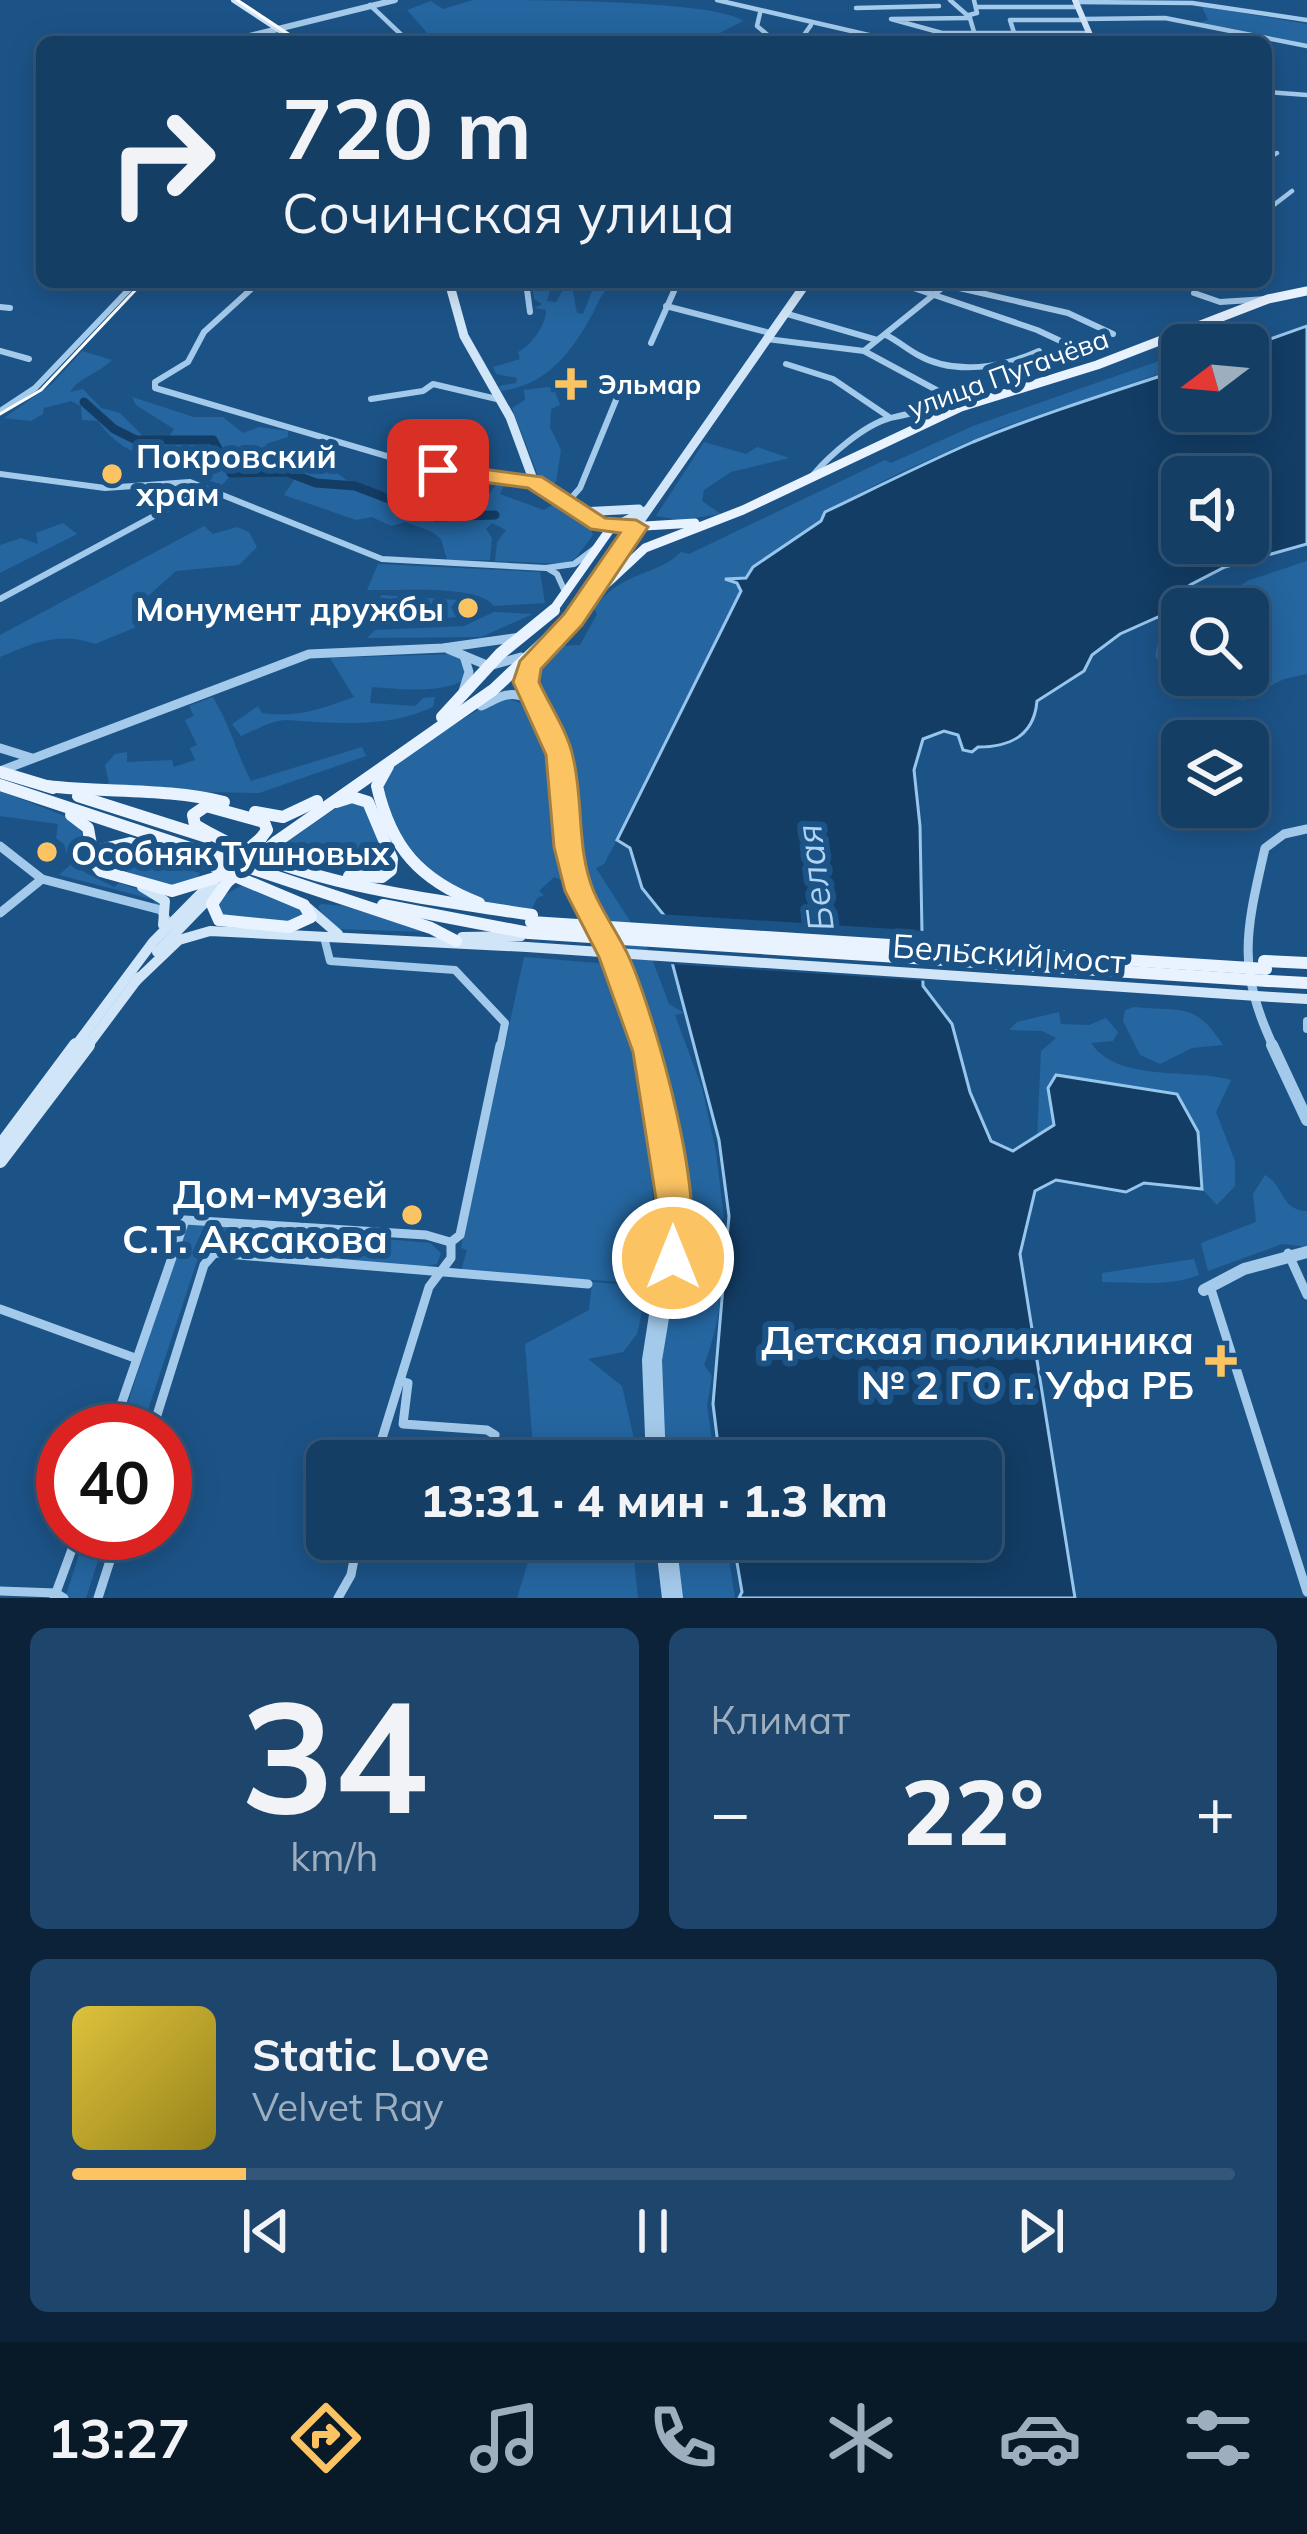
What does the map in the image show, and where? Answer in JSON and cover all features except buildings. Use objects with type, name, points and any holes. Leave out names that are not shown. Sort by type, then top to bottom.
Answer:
[{"type":"main road","points":[[238,0],[293,36]]},
{"type":"main road","points":[[1076,3],[1090,36]]},
{"type":"main road","points":[[450,288],[464,336],[501,400],[534,482],[598,531],[598,548]]},
{"type":"main road","points":[[579,610],[803,288]]},
{"type":"main road","name":"улица Пугачёва","points":[[731,515],[932,418],[1096,365],[1268,299],[1307,291]]},
{"type":"main road","points":[[570,508],[606,514],[644,508],[668,483]]},
{"type":"main road","points":[[667,525],[651,515],[668,483]]},
{"type":"main road","points":[[570,508],[611,528],[731,515]]},
{"type":"main road","points":[[320,804],[430,734],[501,665],[521,637],[546,621],[611,528],[648,509]]},
{"type":"main road","points":[[0,1161],[214,879],[455,707],[501,665],[540,647],[645,548],[731,515]]},
{"type":"main road","points":[[413,745],[378,778],[378,795],[397,848],[418,872],[459,895],[514,913],[530,931]]},
{"type":"main road","points":[[0,772],[402,896],[514,913]]},
{"type":"main road","points":[[0,784],[120,826],[214,879],[530,931]]},
{"type":"main road","points":[[47,786],[104,794],[188,793],[274,817],[352,797],[368,802],[393,866],[376,879],[322,874]]},
{"type":"main road","points":[[62,806],[88,828],[94,862],[165,901],[166,919],[159,934]]},
{"type":"main road","points":[[220,840],[195,825],[193,815],[198,808],[220,806],[258,818],[266,826],[268,840]]},
{"type":"main road","points":[[0,1147],[159,934],[214,879],[268,840]]},
{"type":"main road","points":[[109,873],[101,854],[114,843],[307,907],[341,935]]},
{"type":"main road","points":[[137,884],[172,891],[214,879]]},
{"type":"main road","points":[[214,879],[213,913],[228,923],[298,926],[311,917],[307,907]]},
{"type":"main road","points":[[332,895],[453,939]]},
{"type":"main road","points":[[318,920],[323,935]]},
{"type":"main road","points":[[135,982],[172,946],[201,932],[453,939],[530,931]]},
{"type":"main road","name":"Бельский мост","points":[[530,931],[1266,970]]},
{"type":"main road","name":"Бельский мост","points":[[530,931],[1266,970]]},
{"type":"main road","name":"Бельский мост","points":[[530,931],[1307,999]]},
{"type":"main road","points":[[1266,970],[1307,967]]},
{"type":"main road","points":[[1266,970],[1307,983]]},
{"type":"street","points":[[248,36],[395,0]]},
{"type":"street","points":[[717,0],[878,36]]},
{"type":"street","points":[[876,0],[858,8],[939,7]]},
{"type":"street","points":[[950,0],[969,16],[974,34]]},
{"type":"street","points":[[1162,1],[1171,19]]},
{"type":"street","points":[[880,23],[969,16],[977,13],[975,3],[1162,1],[1307,21]]},
{"type":"street","points":[[370,5],[403,36]]},
{"type":"street","points":[[1258,13],[1264,5]]},
{"type":"street","points":[[760,13],[758,26],[768,36]]},
{"type":"street","points":[[1014,34],[1010,20],[1171,19],[1257,36]]},
{"type":"street","points":[[891,20],[942,33],[1071,36]]},
{"type":"street","points":[[803,36],[812,24]]},
{"type":"street","points":[[1272,39],[1307,46]]},
{"type":"street","points":[[1272,92],[1307,95]]},
{"type":"street","points":[[1272,156],[1277,153]]},
{"type":"street","points":[[1272,207],[1292,191]]},
{"type":"street","points":[[0,411],[35,388],[130,288]]},
{"type":"street","points":[[252,288],[204,332],[188,362],[155,382],[161,393],[434,469],[534,482]]},
{"type":"street","points":[[527,288],[530,312]]},
{"type":"street","points":[[651,343],[675,288]]},
{"type":"street","points":[[910,288],[1028,324],[1082,351]]},
{"type":"street","points":[[864,351],[942,288]]},
{"type":"street","points":[[968,288],[1068,313],[1112,334]]},
{"type":"street","points":[[1194,293],[1220,302],[1268,299]]},
{"type":"street","points":[[0,307],[10,308]]},
{"type":"street","points":[[666,307],[768,336],[864,351],[956,400],[918,415],[889,417],[826,459],[812,477]]},
{"type":"street","points":[[784,313],[878,340]]},
{"type":"street","points":[[886,335],[918,355],[964,367],[1016,363],[1039,351]]},
{"type":"street","points":[[0,351],[29,359]]},
{"type":"street","points":[[785,364],[833,380],[889,417]]},
{"type":"street","points":[[833,380],[840,373]]},
{"type":"street","points":[[371,399],[423,391],[433,384],[501,400]]},
{"type":"street","points":[[570,508],[616,400]]},
{"type":"street","points":[[0,474],[105,488],[190,482],[382,559],[546,568],[568,566],[598,548]]},
{"type":"street","points":[[0,599],[205,488]]},
{"type":"street","points":[[546,568],[557,574],[566,595]]},
{"type":"street","points":[[532,704],[526,676],[554,636]]},
{"type":"street","points":[[0,772],[309,654],[442,648],[521,637]]},
{"type":"street","points":[[442,648],[501,665],[532,704],[560,755],[568,847],[580,891],[614,957],[637,1022],[668,1231],[648,1360],[654,1440]]},
{"type":"street","points":[[442,648],[463,654],[469,665],[468,680],[455,707]]},
{"type":"street","points":[[430,734],[444,731],[498,696],[512,694],[532,704]]},
{"type":"street","points":[[0,748],[27,760]]},
{"type":"street","points":[[1307,829],[1284,834],[1265,848],[1244,940],[1260,1018],[1307,1120]]},
{"type":"street","points":[[0,846],[42,879],[161,910],[166,919]]},
{"type":"street","points":[[0,913],[42,879]]},
{"type":"street","points":[[323,935],[334,961]]},
{"type":"street","points":[[334,961],[335,941],[368,936]]},
{"type":"street","points":[[334,961],[454,970],[505,1023],[460,1235],[451,1242]]},
{"type":"street","points":[[121,1404],[185,1220],[426,1235],[451,1242]]},
{"type":"street","points":[[160,1404],[204,1265],[239,1225]]},
{"type":"street","points":[[382,1440],[429,1287],[451,1258],[451,1242]]},
{"type":"street","points":[[1307,1252],[1288,1253],[1207,1288],[1307,1592]]},
{"type":"street","points":[[215,1253],[588,1284]]},
{"type":"street","points":[[1288,1253],[1307,1295]]},
{"type":"street","points":[[0,1309],[135,1358]]},
{"type":"street","points":[[400,1381],[409,1383],[403,1424],[487,1430],[495,1435],[493,1440]]},
{"type":"street","points":[[0,1591],[58,1596],[69,1560]]},
{"type":"street","points":[[98,1598],[110,1560]]},
{"type":"street","points":[[338,1598],[354,1560]]},
{"type":"street","points":[[668,1560],[673,1598]]},
{"type":"shaded area","points":[[473,0],[573,1],[696,9],[743,21],[714,36],[430,36],[407,10],[431,1],[443,9]]},
{"type":"shaded area","points":[[1195,5],[1307,24],[1307,45],[1193,24],[1208,20],[1202,7]]},
{"type":"shaded area","points":[[532,288],[550,290],[547,301],[556,302],[564,288],[572,288],[577,313],[583,314],[590,288],[609,288],[555,366],[531,382],[501,391],[499,386],[516,383],[517,378],[496,374],[493,367],[520,359],[518,352],[533,340],[544,321],[546,310],[534,308],[542,304],[534,299]]},
{"type":"shaded area","points":[[82,351],[112,360],[70,392],[83,389],[101,408],[120,413],[152,445],[165,442],[174,429],[136,405],[132,397],[194,417],[223,417],[243,433],[259,427],[288,431],[288,437],[254,450],[222,485],[199,477],[212,454],[196,448],[168,458],[141,455],[117,442],[98,421],[82,420],[81,406],[71,401],[44,408],[31,421],[4,418],[52,384]]},
{"type":"shaded area","points":[[1161,360],[1161,373],[998,429],[897,474],[825,511],[818,524],[753,567],[746,579],[726,579],[741,590],[617,840],[604,864],[596,868],[649,951],[669,1004],[684,1013],[675,1015],[702,1088],[724,1218],[718,1223],[722,1277],[718,1313],[704,1365],[712,1376],[707,1405],[712,1440],[664,1440],[661,1360],[679,1270],[680,1231],[659,1082],[634,999],[579,875],[568,759],[531,673],[559,646],[580,645],[597,614],[594,609],[628,580],[885,460],[891,463],[973,426]]},
{"type":"shaded area","points":[[554,389],[560,405],[551,409],[550,427],[561,450],[556,482],[550,487],[540,481],[512,408],[525,400],[524,390]]},
{"type":"shaded area","points":[[704,442],[746,454],[757,447],[789,458],[731,472],[704,490],[702,501],[721,514],[680,520],[656,516]]},
{"type":"shaded area","points":[[314,461],[369,493],[394,490],[410,480],[439,493],[490,493],[497,483],[504,485],[500,494],[544,510],[552,505],[590,527],[593,535],[575,559],[564,564],[495,561],[497,542],[506,530],[492,523],[486,529],[492,538],[490,560],[447,560],[441,539],[432,532],[406,522],[391,526],[372,517],[356,520],[284,495],[300,471]]},
{"type":"shaded area","points":[[63,523],[77,534],[0,573],[0,545],[21,538],[38,544],[36,533]]},
{"type":"shaded area","points":[[204,526],[213,534],[237,527],[249,532],[257,547],[239,565],[176,571],[147,597],[154,605],[190,612],[169,624],[140,619],[134,628],[95,644],[58,639],[0,657],[0,635]]},
{"type":"shaded area","points":[[1307,561],[1307,674],[1269,687],[1269,588],[1237,588]]},
{"type":"shaded area","points":[[378,564],[540,572],[545,603],[494,606],[472,594],[367,590]]},
{"type":"shaded area","points":[[381,595],[457,600],[451,607],[456,617],[378,624]]},
{"type":"shaded area","points":[[494,612],[533,614],[481,637],[367,638],[375,630],[464,626]]},
{"type":"shaded area","points":[[453,654],[466,662],[464,680],[419,690],[372,687],[370,703],[415,706],[423,698],[435,697],[433,707],[415,714],[360,723],[281,720],[241,736],[232,724],[258,706],[262,713],[298,713],[354,697],[330,658]]},
{"type":"shaded area","points":[[213,697],[251,781],[362,747],[366,756],[259,793],[98,790],[109,783],[105,765],[115,754],[127,752],[127,762],[172,760],[174,767],[195,760],[190,748],[197,745],[185,720],[194,716],[189,706]]},
{"type":"shaded area","points":[[497,698],[523,704],[540,718],[554,760],[558,836],[573,885],[554,877],[539,891],[544,895],[532,909],[486,903],[461,893],[400,847],[381,778],[420,746]]},
{"type":"shaded area","points":[[0,791],[75,820],[84,838],[78,860],[84,872],[114,887],[119,883],[155,895],[165,909],[153,906],[155,900],[59,875],[70,865],[64,844],[56,838],[58,824],[0,816]]},
{"type":"shaded area","points":[[346,801],[365,804],[388,869],[363,877],[287,852],[283,845]]},
{"type":"shaded area","points":[[122,848],[200,873],[196,881],[173,889],[108,865],[106,850]]},
{"type":"shaded area","points":[[244,884],[306,912],[297,923],[218,915],[218,899]]},
{"type":"shaded area","points":[[318,906],[344,906],[427,932],[337,929],[326,922]]},
{"type":"shaded area","points":[[524,957],[610,964],[645,1122],[653,1204],[652,1284],[461,1271],[467,1250],[461,1248]]},
{"type":"shaded area","points":[[1134,1007],[1195,1015],[1223,1045],[1192,1048],[1160,1064],[1140,1055],[1123,1021],[1125,1010]]},
{"type":"shaded area","points":[[1059,1012],[1061,1024],[1089,1025],[1106,1018],[1118,1032],[1113,1041],[1091,1043],[1118,1064],[1231,1080],[1216,1112],[1235,1161],[1235,1186],[1217,1205],[1202,1189],[1198,1132],[1109,1085],[1056,1075],[1048,1088],[1055,1124],[1037,1138],[1041,1051],[1056,1038],[1042,1031],[1009,1030],[1017,1022]]},
{"type":"shaded area","points":[[1265,1175],[1287,1202],[1307,1211],[1307,1247],[1282,1244],[1208,1271],[1201,1243],[1256,1222],[1253,1194]]},
{"type":"shaded area","points":[[186,1222],[430,1243],[441,1253],[437,1264],[420,1267],[208,1247],[199,1255],[150,1404],[128,1404]]},
{"type":"shaded area","points":[[1194,1259],[1199,1275],[1187,1279],[1102,1282],[1102,1273]]},
{"type":"shaded area","points":[[592,1282],[648,1286],[637,1334],[623,1352],[588,1359],[622,1386],[634,1440],[532,1440],[525,1344],[589,1310]]},
{"type":"shaded area","points":[[77,1560],[98,1560],[86,1598],[65,1598]]},
{"type":"shaded area","points":[[529,1560],[634,1560],[638,1598],[517,1598]]},
{"type":"shaded area","points":[[677,1560],[729,1560],[735,1598],[682,1598]]},
{"type":"water","name":"Белая","points":[[1307,326],[1307,544],[1269,555],[1269,456],[1161,456],[1161,564],[1236,564],[1187,588],[1161,588],[1161,615],[1120,634],[1092,655],[1084,671],[1037,701],[1031,723],[1018,737],[972,752],[963,750],[958,735],[944,731],[923,739],[914,770],[920,826],[923,986],[952,1024],[970,1092],[991,1141],[1013,1151],[1054,1125],[1048,1088],[1056,1075],[1177,1094],[1198,1132],[1202,1189],[1144,1183],[1126,1192],[1056,1180],[1035,1191],[1020,1254],[1075,1598],[739,1598],[737,1560],[1002,1560],[1002,1440],[717,1440],[713,1404],[729,1216],[719,1140],[668,947],[667,919],[642,888],[630,848],[617,840],[741,591],[737,583],[725,579],[746,578],[753,567],[821,521],[825,512],[1024,422],[1161,376],[1161,432],[1269,432],[1269,340]]},
{"type":"pier","points":[[658,914],[925,931],[929,981],[668,964]]},
{"type":"waterway","points":[[84,402],[114,429],[136,440],[213,440],[231,473],[287,472],[316,483],[355,486],[436,517],[495,515]]},
{"type":"tram line","points":[[237,0],[291,36]]},
{"type":"tram line","points":[[0,414],[41,390],[137,288]]},
{"type":"place","name":"Эльмар","points":[[571,384]]},
{"type":"place","name":"Покровский храм","points":[[112,474]]},
{"type":"place","name":"Монумент дружбы","points":[[468,608]]},
{"type":"place","name":"Особняк Тушновых","points":[[47,852]]},
{"type":"place","name":"Дом-музей С.Т. Аксакова","points":[[412,1215]]},
{"type":"place","name":"Детская поликлиника № 2 ГО г. Уфа РБ","points":[[1221,1361]]},
{"type":"route","points":[[438,470],[534,482],[599,524],[636,527],[573,619],[529,667],[526,682],[560,755],[573,870],[595,926],[614,957],[648,1052],[674,1205],[673,1258]]}]
